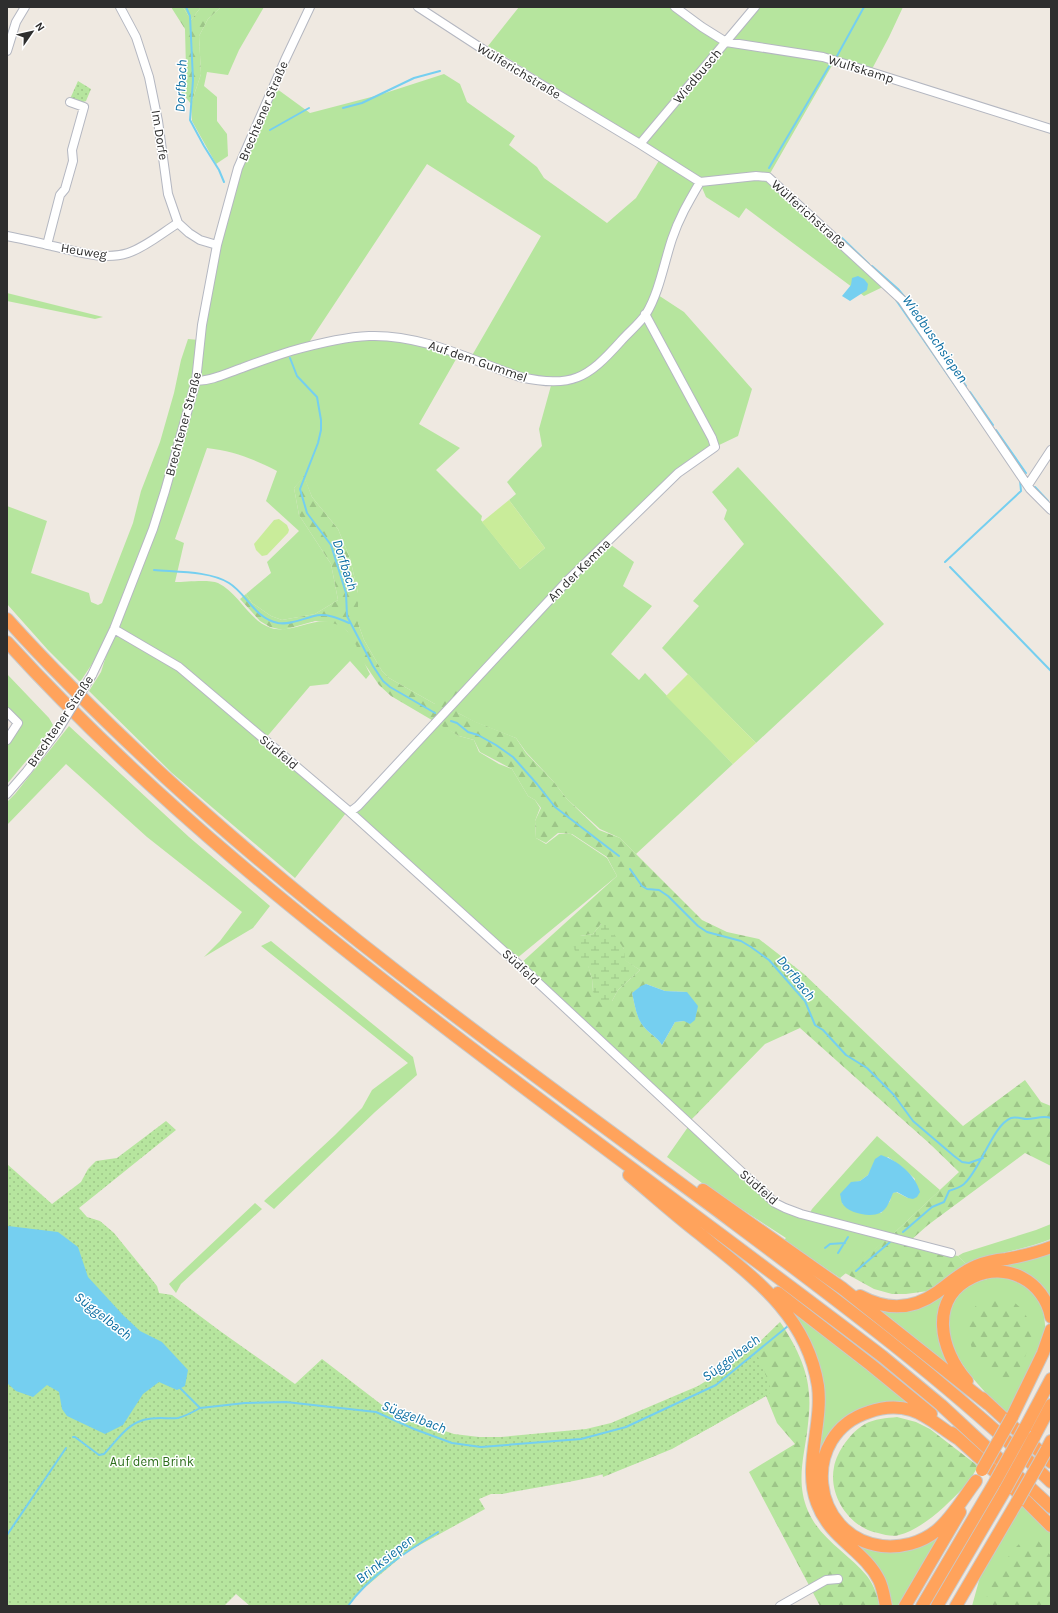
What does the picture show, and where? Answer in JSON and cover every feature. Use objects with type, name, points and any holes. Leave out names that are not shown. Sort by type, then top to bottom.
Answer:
[{"type":"highway","points":[[7,619],[87,703],[230,836],[313,906],[526,1070],[644,1156],[893,1343],[955,1395],[1051,1482]]},
{"type":"highway","points":[[7,642],[88,727],[159,793],[253,876],[406,998],[882,1356],[941,1405],[1051,1507]]},
{"type":"highway","points":[[596,1142],[615,1164],[664,1206],[753,1277],[775,1298],[792,1319],[805,1343],[815,1371],[818,1387],[818,1414],[812,1478],[816,1502],[827,1524],[871,1568],[879,1579],[884,1592],[886,1606]]},
{"type":"highway","points":[[644,1156],[668,1165],[842,1288],[988,1404],[1051,1462]]},
{"type":"highway","points":[[842,1288],[879,1304],[897,1307],[907,1306],[926,1299],[960,1274],[978,1265],[1035,1253],[1051,1248]]},
{"type":"highway","points":[[988,1404],[963,1376],[948,1352],[942,1331],[942,1322],[947,1303],[952,1295],[962,1284],[972,1277],[984,1273],[1008,1272],[1026,1279],[1041,1292],[1047,1302],[1051,1317]]},
{"type":"highway","points":[[753,1277],[770,1287],[871,1365],[957,1438],[1014,1489],[1051,1526]]},
{"type":"highway","points":[[1012,1417],[1043,1353],[1051,1330]]},
{"type":"highway","points":[[905,1606],[964,1505],[982,1470],[1051,1348]]},
{"type":"highway","points":[[922,1606],[995,1482],[1051,1379]]},
{"type":"highway","points":[[937,1606],[1005,1490],[1051,1405]]},
{"type":"highway","points":[[957,1438],[922,1414],[911,1410],[886,1408],[857,1416],[846,1423],[838,1432],[825,1453],[822,1484],[826,1502],[837,1521],[852,1535],[874,1545],[899,1546],[921,1540],[937,1530],[976,1481]]},
{"type":"highway","points":[[956,1606],[1050,1445]]},
{"type":"highway","points":[[966,1606],[973,1583],[992,1550],[997,1537]]},
{"type":"street","points":[[7,51],[16,22],[25,7]]},
{"type":"street","name":"Im Dorfe","points":[[120,7],[136,37],[149,77],[158,121],[168,194],[178,223]]},
{"type":"street","name":"Brechtener Straße","points":[[7,794],[27,771],[58,730],[92,675],[114,629],[154,529],[196,381],[202,325],[217,245],[238,168],[310,7]]},
{"type":"street","name":"Wülferichstraße","points":[[418,7],[484,50],[700,182],[756,176],[768,177],[882,280],[909,309],[1028,485],[1051,510]]},
{"type":"street","name":"Wulfskamp","points":[[675,7],[702,27],[726,42],[833,60],[1051,129]]},
{"type":"street","name":"Wiedbusch","points":[[640,144],[755,7]]},
{"type":"street","points":[[47,245],[60,195],[65,189],[73,161],[72,150],[84,107],[70,102]]},
{"type":"street","name":"Auf dem Gummel","points":[[196,381],[212,379],[269,358],[310,346],[337,340],[369,336],[411,340],[433,345],[520,377],[546,382],[569,381],[584,375],[603,361],[646,314],[682,211],[700,182]]},
{"type":"street","points":[[178,223],[200,240],[217,245]]},
{"type":"street","name":"Heuweg","points":[[7,236],[102,256],[121,255],[138,248],[178,223]]},
{"type":"street","name":"An der Kemna","points":[[350,812],[358,806],[569,578],[678,473],[715,447],[646,314]]},
{"type":"street","points":[[1028,485],[1051,450]]},
{"type":"street","name":"Südfeld","points":[[114,629],[185,671],[350,812],[775,1203],[801,1214],[951,1253]]},
{"type":"street","points":[[7,712],[18,723],[7,740]]},
{"type":"street","points":[[780,1606],[826,1580],[838,1579]]},
{"type":"green space","points":[[171,7],[183,7],[191,20],[201,7],[221,7],[208,19],[199,36],[201,74],[191,104],[180,90],[186,69],[185,29]]},
{"type":"green space","points":[[183,7],[201,7],[191,20]]},
{"type":"green space","points":[[221,7],[264,7],[239,50],[228,75],[207,72],[204,86],[217,97],[217,121],[227,134],[228,156],[216,164],[192,121],[191,104],[201,74],[199,36],[208,19]]},
{"type":"green space","points":[[519,7],[672,7],[724,46],[755,7],[903,7],[872,69],[834,62],[768,177],[887,285],[864,296],[746,208],[739,218],[706,197],[700,183],[682,211],[655,293],[684,312],[752,389],[738,436],[715,447],[678,473],[607,542],[634,562],[623,586],[652,606],[611,654],[639,680],[645,673],[733,764],[636,854],[620,838],[600,829],[567,799],[553,781],[526,752],[516,738],[435,704],[389,678],[382,671],[364,640],[358,623],[358,593],[350,558],[338,529],[312,497],[304,477],[294,488],[299,515],[331,564],[338,600],[315,614],[282,620],[271,616],[252,603],[246,594],[271,573],[267,562],[299,531],[266,501],[277,471],[243,456],[207,448],[175,539],[184,543],[175,582],[203,581],[218,583],[232,593],[256,619],[271,628],[288,629],[323,621],[340,625],[350,634],[358,647],[370,674],[366,679],[350,661],[328,684],[310,686],[265,739],[185,667],[122,633],[178,669],[346,813],[295,878],[172,773],[89,691],[101,672],[114,631],[80,682],[48,650],[7,604],[7,506],[47,521],[31,573],[89,593],[91,602],[98,605],[102,603],[133,523],[141,491],[160,442],[174,393],[181,360],[188,339],[199,340],[239,167],[273,86],[310,113],[379,95],[444,74],[460,84],[467,102],[515,136],[509,145],[537,167],[544,178],[607,223],[636,198],[663,154],[488,46]],"holes":[[[427,164],[541,236],[470,359],[552,382],[539,429],[542,446],[507,482],[516,494],[509,500],[545,548],[520,569],[481,520],[482,516],[436,470],[460,448],[419,424],[459,354],[382,336],[306,347]]]},
{"type":"green space","points":[[78,81],[91,89],[86,101],[83,102],[70,99]]},
{"type":"green space","points":[[7,293],[103,317],[95,319],[7,301]]},
{"type":"green space","points":[[738,467],[884,624],[756,743],[662,648],[699,606],[693,601],[744,544],[724,519],[727,510],[712,492]]},
{"type":"green space","points":[[304,476],[312,497],[338,529],[350,558],[358,593],[358,623],[364,640],[382,671],[389,678],[435,704],[457,690],[458,713],[516,738],[526,753],[553,781],[567,799],[599,830],[620,838],[702,920],[727,932],[759,939],[804,974],[963,1126],[1025,1080],[1041,1102],[1051,1106],[1051,1166],[1025,1153],[928,1225],[911,1240],[892,1235],[959,1172],[930,1144],[800,1028],[765,1044],[690,1121],[520,964],[617,876],[607,857],[572,834],[558,833],[546,843],[536,838],[535,821],[541,808],[535,800],[528,796],[512,769],[480,752],[474,740],[459,736],[391,696],[379,685],[362,660],[356,645],[347,631],[339,625],[315,621],[283,630],[270,627],[260,621],[240,599],[246,594],[252,603],[271,616],[282,620],[315,614],[338,600],[331,564],[299,515],[294,488]],"holes":[[[601,924],[624,949],[624,960],[640,970],[618,990],[612,1001],[593,992],[592,979],[580,936],[593,934]],[[646,984],[665,991],[687,992],[684,1021],[675,1022],[662,1045],[644,1027],[636,1011],[632,993]]]},
{"type":"green space","points":[[509,500],[545,548],[520,569],[482,522]]},
{"type":"green space","points":[[279,519],[287,525],[289,530],[288,533],[267,555],[262,556],[256,550],[254,544],[274,520]]},
{"type":"green space","points":[[7,674],[49,718],[53,725],[37,748],[7,784],[7,740],[17,723],[7,712]]},
{"type":"green space","points":[[688,674],[756,743],[733,764],[666,696]]},
{"type":"green space","points":[[436,721],[459,736],[474,740],[479,752],[499,764],[512,769],[528,796],[535,800],[540,808],[535,821],[536,838],[546,844],[559,834],[571,834],[607,858],[617,876],[516,959],[349,807],[359,802]]},
{"type":"green space","points":[[69,726],[189,837],[270,906],[253,928],[204,957],[220,941],[242,912],[147,837],[66,764],[7,825],[7,802]]},
{"type":"green space","points":[[601,924],[608,925],[624,949],[625,960],[640,970],[618,990],[612,1001],[603,1006],[593,992],[592,979],[588,966],[577,957],[573,945],[580,936],[593,934]]},
{"type":"green space","points":[[271,941],[413,1057],[417,1075],[375,1112],[274,1209],[264,1201],[362,1108],[372,1090],[408,1063],[261,946]]},
{"type":"green space","name":"Auf dem Brink","points":[[166,1121],[176,1130],[79,1208],[87,1217],[100,1221],[114,1233],[157,1286],[159,1293],[172,1295],[295,1384],[322,1359],[382,1405],[399,1414],[454,1434],[479,1437],[501,1437],[586,1429],[611,1423],[698,1386],[711,1378],[749,1345],[760,1361],[772,1392],[698,1434],[640,1462],[591,1477],[502,1494],[491,1494],[479,1499],[485,1509],[407,1552],[356,1595],[349,1606],[250,1606],[236,1594],[224,1606],[7,1606],[7,1164],[52,1204],[81,1182],[88,1169],[96,1161],[117,1158]]},
{"type":"green space","points":[[688,1127],[775,1205],[807,1218],[812,1209],[877,1136],[940,1190],[892,1235],[840,1278],[784,1240],[786,1238],[706,1186],[667,1157]],"holes":[[[888,1157],[915,1179],[908,1198],[896,1192],[892,1193],[890,1201],[881,1213],[865,1213],[851,1210],[842,1203],[851,1183],[860,1181],[868,1175],[872,1168]]]},
{"type":"green space","points":[[255,1203],[262,1209],[181,1284],[176,1293],[169,1284]]},
{"type":"green space","points":[[1051,1224],[1051,1239],[1040,1243],[966,1264],[958,1256],[963,1253]]},
{"type":"green space","points":[[889,1237],[958,1256],[966,1264],[928,1291],[906,1294],[892,1294],[874,1289],[845,1273]]},
{"type":"green space","points":[[1051,1251],[1051,1302],[1030,1277],[1020,1271],[1008,1267],[997,1266]]},
{"type":"green space","points":[[995,1267],[944,1299],[952,1368],[878,1308],[896,1310],[965,1275]]},
{"type":"green space","points":[[997,1277],[1009,1279],[1028,1288],[1040,1303],[1045,1323],[1045,1335],[1008,1414],[985,1392],[963,1366],[955,1351],[950,1336],[949,1320],[956,1299],[971,1285],[983,1280]]},
{"type":"green space","points":[[995,1297],[1009,1298],[1022,1309],[1031,1324],[1032,1336],[1025,1357],[1018,1372],[1010,1379],[992,1374],[980,1365],[970,1343],[969,1323],[972,1311],[981,1302]]},
{"type":"green space","points":[[789,1309],[913,1406],[894,1404],[877,1405],[868,1407],[852,1415],[829,1440],[821,1461],[819,1484],[824,1505],[835,1524],[851,1539],[872,1548],[900,1550],[909,1549],[941,1532],[942,1533],[898,1606],[891,1606],[886,1583],[877,1569],[833,1523],[819,1498],[816,1466],[823,1411],[821,1384],[814,1357],[809,1345]]},
{"type":"green space","points":[[780,1322],[799,1356],[808,1385],[809,1413],[801,1478],[804,1500],[813,1521],[820,1530],[867,1576],[880,1606],[820,1606],[749,1472],[795,1444],[777,1423],[766,1396],[672,1449],[603,1477],[596,1440],[713,1383],[747,1354]]},
{"type":"green space","points":[[897,1417],[916,1422],[930,1429],[978,1466],[967,1484],[935,1515],[908,1532],[897,1536],[892,1536],[868,1530],[858,1525],[850,1518],[838,1499],[834,1489],[833,1478],[834,1467],[841,1448],[860,1427],[872,1421]]},
{"type":"green space","points":[[1023,1504],[1051,1532],[1051,1606],[972,1606],[980,1577]]},
{"type":"green space","points":[[1035,1537],[1051,1556],[1051,1606],[984,1606],[990,1586],[1012,1551],[1022,1541]]},
{"type":"water","points":[[858,276],[864,279],[868,284],[867,290],[850,301],[842,296],[851,285],[852,278]]},
{"type":"water","points":[[646,984],[665,991],[687,992],[698,1006],[695,1020],[690,1024],[684,1021],[675,1022],[662,1045],[644,1027],[639,1020],[636,1011],[632,993]]},
{"type":"water","points":[[881,1155],[894,1161],[910,1174],[918,1185],[920,1192],[917,1197],[913,1199],[897,1192],[893,1193],[885,1210],[871,1215],[859,1214],[845,1207],[842,1203],[840,1194],[851,1182],[860,1181],[868,1175],[875,1159]]},
{"type":"water","points":[[8,1226],[58,1232],[78,1247],[88,1277],[140,1331],[162,1342],[188,1370],[185,1386],[177,1390],[159,1382],[143,1394],[123,1425],[105,1434],[67,1416],[62,1409],[59,1392],[47,1385],[33,1397],[16,1391],[7,1383]]},
{"type":"waterway","name":"Dorfbach","points":[[186,7],[190,16],[193,80],[190,120],[219,170],[224,182]]},
{"type":"waterway","name":"Wiedbuschsiepen","points":[[837,56],[864,7]]},
{"type":"waterway","name":"Wiedbuschsiepen","points":[[769,168],[831,63]]},
{"type":"waterway","points":[[343,108],[362,103],[414,78],[440,71]]},
{"type":"waterway","points":[[270,130],[309,108]]},
{"type":"waterway","points":[[842,238],[869,264]]},
{"type":"waterway","points":[[872,266],[898,289],[913,307]]},
{"type":"waterway","name":"Wiedbuschsiepen","points":[[896,300],[979,420]]},
{"type":"waterway","points":[[916,312],[966,386]]},
{"type":"waterway","name":"Dorfbach","points":[[290,358],[297,376],[317,397],[321,420],[321,430],[318,443],[300,489],[307,513],[331,545],[346,593],[347,616],[373,666],[383,681],[390,687],[435,713]]},
{"type":"waterway","points":[[970,392],[993,425]]},
{"type":"waterway","points":[[996,430],[1026,473]]},
{"type":"waterway","name":"Wiedbuschsiepen","points":[[945,562],[1021,491],[1020,480]]},
{"type":"waterway","points":[[1035,487],[1048,501]]},
{"type":"waterway","name":"Wiedbuschsiepen","points":[[950,567],[1051,671]]},
{"type":"waterway","points":[[154,570],[203,574],[221,579],[229,583],[241,593],[263,616],[278,623],[292,622],[318,615],[336,618],[349,623]]},
{"type":"waterway","name":"Dorfbach","points":[[451,721],[457,723],[468,732],[478,735],[496,745],[513,757],[555,807],[619,856]]},
{"type":"waterway","name":"Dorfbach","points":[[630,869],[642,886],[647,889],[659,890],[668,896],[698,926],[707,932],[741,941],[769,960],[805,1001],[815,1025],[823,1030],[846,1055],[867,1068],[894,1095],[913,1121],[962,1162],[969,1163],[983,1158]]},
{"type":"waterway","name":"Süggelbach","points":[[903,1232],[932,1207],[944,1202],[949,1191],[960,1187],[965,1183],[976,1168],[998,1129],[1005,1122],[1013,1117],[1027,1119],[1042,1117],[1051,1118]]},
{"type":"waterway","points":[[838,1253],[848,1237]]},
{"type":"waterway","name":"Süggelbach","points":[[856,1271],[890,1242]]},
{"type":"waterway","points":[[825,1248],[830,1244],[845,1243]]},
{"type":"waterway","name":"Süggelbach","points":[[179,1387],[200,1408],[245,1403],[286,1402],[376,1412],[414,1429],[452,1443],[481,1447],[581,1439],[626,1427],[716,1385],[788,1326]]},
{"type":"waterway","points":[[73,1437],[99,1455],[104,1454],[128,1428],[138,1422],[153,1418],[178,1418],[200,1408]]},
{"type":"waterway","points":[[7,1535],[66,1448]]},
{"type":"waterway","name":"Brinksiepen","points":[[348,1606],[378,1574],[401,1556],[438,1532]]}]
